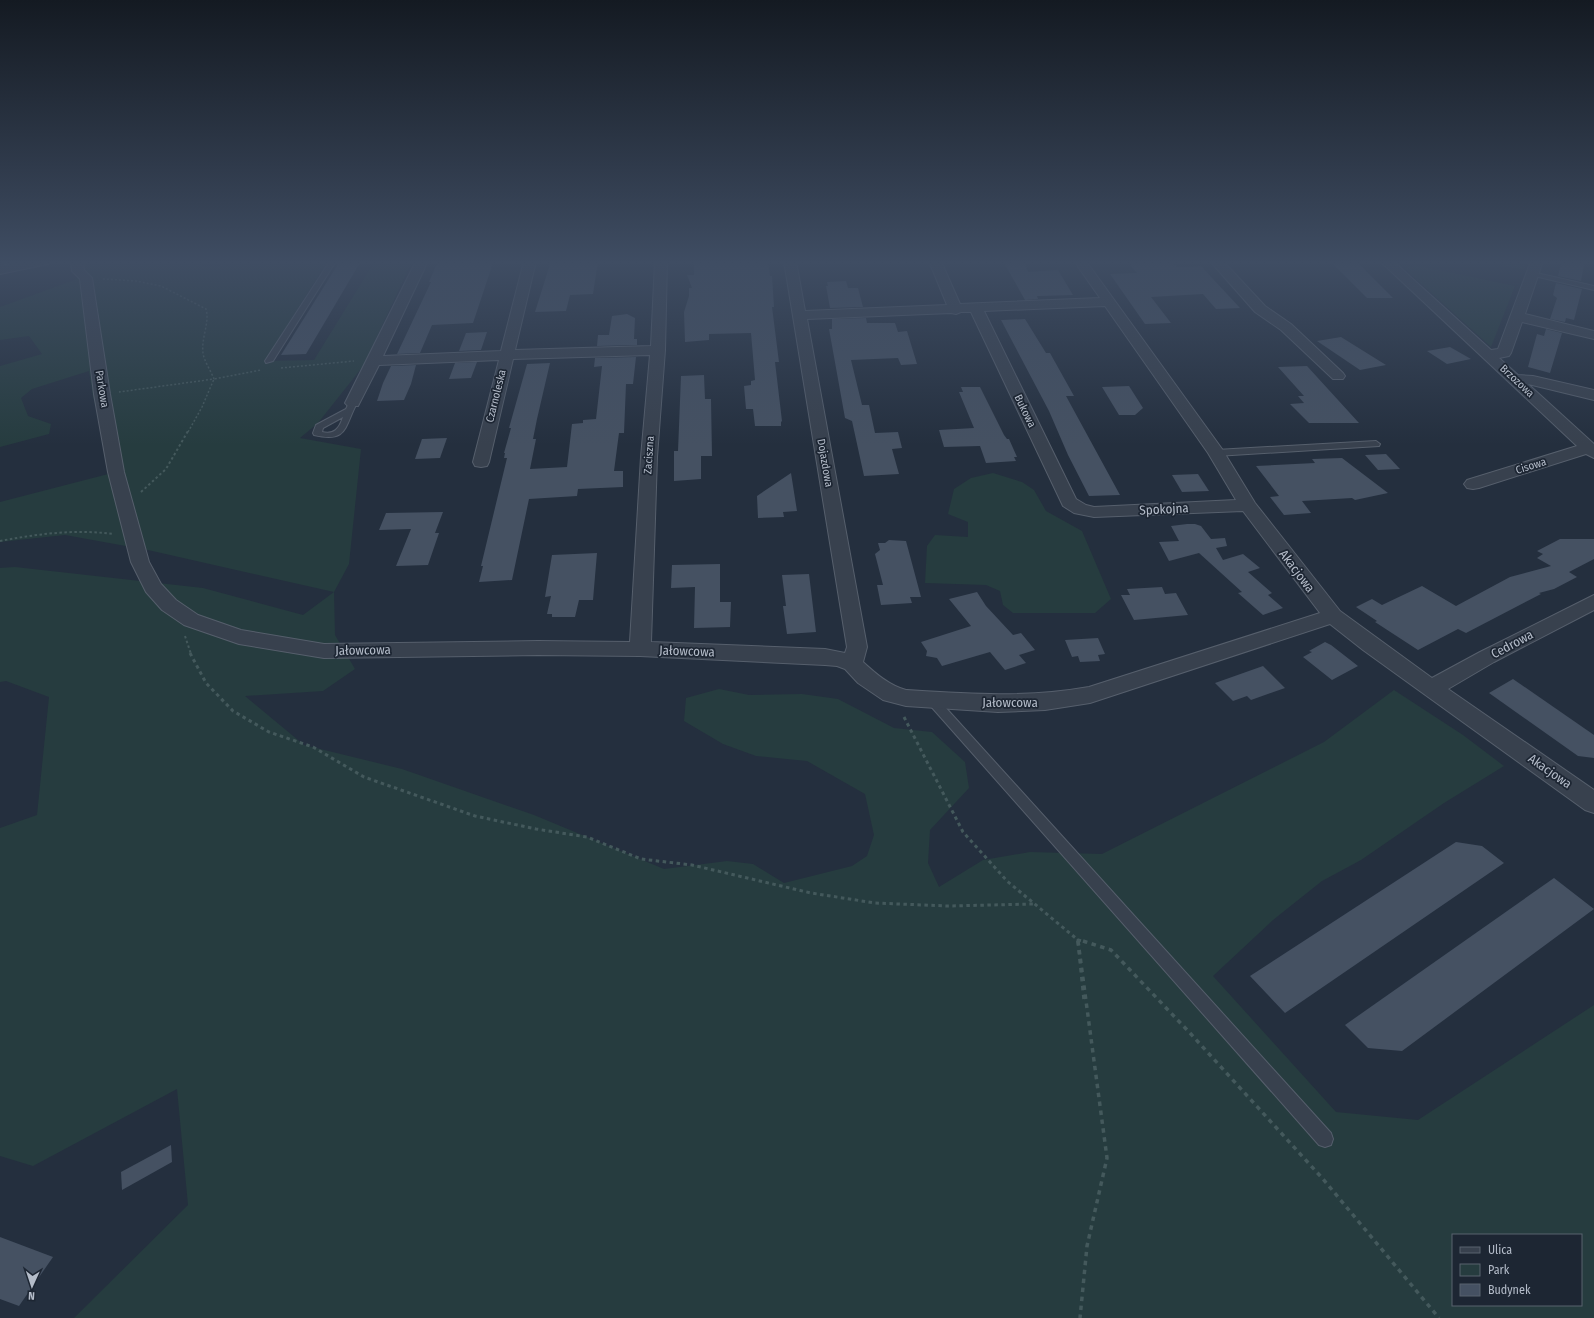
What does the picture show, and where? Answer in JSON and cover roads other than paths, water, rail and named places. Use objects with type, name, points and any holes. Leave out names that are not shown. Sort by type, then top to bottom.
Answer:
[{"type":"street","name":"Parkowa","points":[[92,323],[102,394],[116,472]]},
{"type":"street","points":[[350,407],[392,323]]},
{"type":"street","name":"Czarnoleska","points":[[481,462],[514,323]]},
{"type":"street","name":"Zaciszna","points":[[640,649],[649,457],[658,350],[659,323]]},
{"type":"street","name":"Dojazdowa","points":[[801,323],[857,647],[852,664]]},
{"type":"street","name":"Bukowa","points":[[983,323],[1069,502],[1080,509]]},
{"type":"street","name":"Akacjowa","points":[[1123,323],[1216,453],[1248,505],[1333,616],[1370,645],[1594,803]]},
{"type":"street","points":[[1280,323],[1338,376]]},
{"type":"street","name":"Brzozowa","points":[[1453,323],[1592,451]]},
{"type":"street","points":[[1489,355],[1504,353],[1516,323]]},
{"type":"street","points":[[1541,323],[1594,335]]},
{"type":"street","points":[[374,361],[658,350]]},
{"type":"street","points":[[1515,379],[1533,380],[1594,395]]},
{"type":"street","name":"Cisowa","points":[[1473,484],[1592,451]]},
{"type":"street","name":"Jałowcowa","points":[[116,472],[140,562],[153,587],[169,605],[191,620],[239,637],[324,651],[538,648],[640,649],[825,657],[841,659],[852,664],[866,677],[891,694],[906,698],[993,703],[1061,702],[1090,695],[1333,616]]},
{"type":"street","name":"Spokojna","points":[[1080,509],[1094,512],[1248,505]]},
{"type":"street","name":"Cedrowa","points":[[1432,688],[1487,657],[1594,602]]},
{"type":"lane","points":[[269,361],[294,323]]},
{"type":"lane","points":[[1216,453],[1376,444]]},
{"type":"lane","points":[[932,700],[1325,1139]]}]
